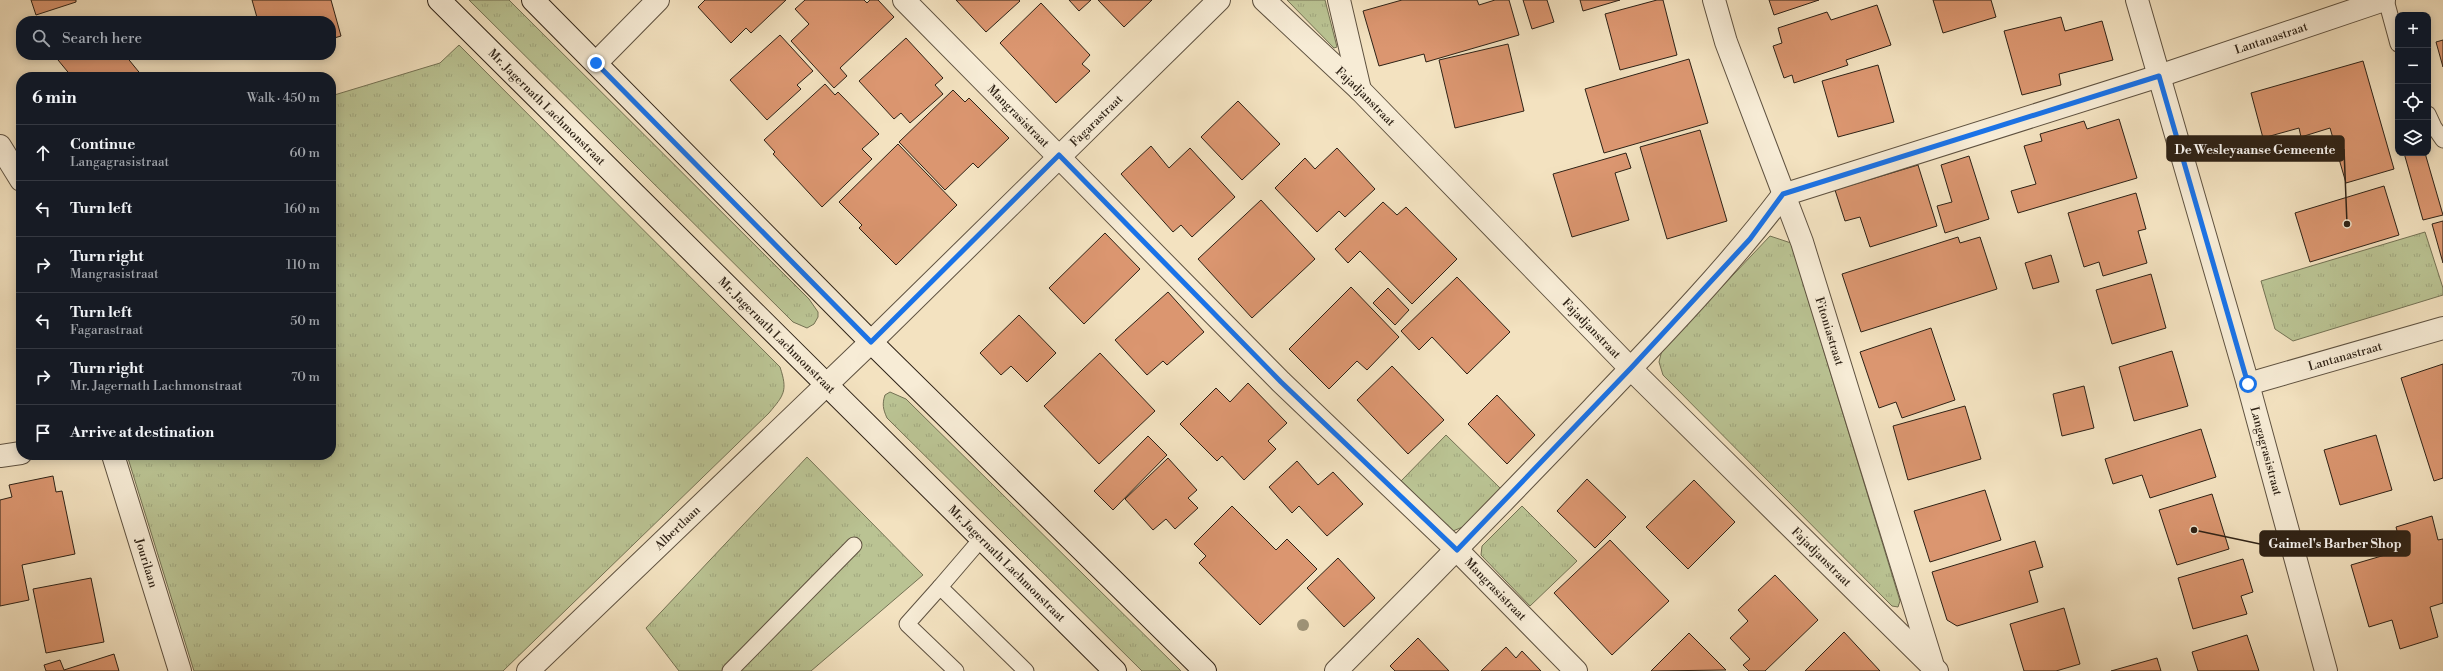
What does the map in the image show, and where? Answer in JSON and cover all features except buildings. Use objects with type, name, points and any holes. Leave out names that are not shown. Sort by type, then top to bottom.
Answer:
[{"type":"street","name":"Mr. Jagernath Lachmonstraat","points":[[439,0],[828,384],[1115,671]]},
{"type":"street","points":[[533,0],[871,342],[1205,671]]},
{"type":"street","points":[[596,63],[658,0]]},
{"type":"street","name":"Mangrasistraat","points":[[904,0],[1059,155],[1281,382],[1457,550],[1576,671]]},
{"type":"street","name":"Fagarastraat","points":[[828,384],[1059,155],[1219,0]]},
{"type":"street","name":"Fajadjanstraat","points":[[1264,0],[1360,90],[1631,368],[1935,669]]},
{"type":"street","points":[[1339,0],[1360,90]]},
{"type":"street","name":"Fitoniastraat","points":[[1714,0],[1726,42],[1802,242],[1935,669]]},
{"type":"street","name":"Langagrasistraat","points":[[2137,0],[2248,384],[2326,671]]},
{"type":"street","name":"Lantanastraat","points":[[1783,194],[2159,76],[2385,0]]},
{"type":"street","points":[[0,146],[16,172]]},
{"type":"street","points":[[1336,671],[1457,550],[1631,368],[1750,239],[1783,194]]},
{"type":"street","name":"Lantanastraat","points":[[2248,384],[2443,328]]},
{"type":"street","name":"Albertlaan","points":[[537,667],[828,384]]},
{"type":"street","points":[[0,456],[16,454]]},
{"type":"street","name":"Jourilaan","points":[[115,460],[180,671]]},
{"type":"lane","points":[[2385,0],[2395,34]]},
{"type":"lane","points":[[2431,119],[2443,140]]},
{"type":"lane","points":[[956,671],[907,624],[940,588],[982,538]]},
{"type":"lane","points":[[730,671],[854,545]]},
{"type":"lane","points":[[940,588],[1026,671]]},
{"type":"green space","points":[[469,0],[509,0],[809,299],[818,312],[818,317],[814,324],[807,328],[793,322]]},
{"type":"green space","points":[[1287,0],[1325,0],[1337,47],[1334,48]]},
{"type":"green space","points":[[459,45],[780,367],[784,382],[781,397],[769,413],[503,671],[194,671],[129,460],[336,460],[336,94],[440,63]]},
{"type":"green space","points":[[2425,232],[2443,288],[2443,295],[2293,341],[2275,329],[2261,281]]},
{"type":"green space","points":[[1770,236],[1791,243],[1900,601],[1898,607],[1892,606],[1663,375],[1659,362],[1662,350]]},
{"type":"green space","points":[[890,392],[906,399],[1181,671],[1142,671],[887,418],[883,401],[885,395]]},
{"type":"green space","points":[[1446,435],[1501,489],[1465,526],[1453,531],[1401,481]]},
{"type":"green space","points":[[807,457],[923,575],[811,671],[679,671],[646,628]]},
{"type":"green space","points":[[1522,506],[1577,561],[1530,606],[1481,555],[1482,546]]},
{"type":"place","name":"De Wesleyaanse Gemeente","points":[[2347,224]]},
{"type":"place","name":"Gaimel's Barber Shop","points":[[2194,530]]},
{"type":"route","points":[[596,63],[871,342],[1059,155],[1281,382],[1457,550],[1631,368],[1750,239],[1783,194],[2159,76],[2248,384]]}]
